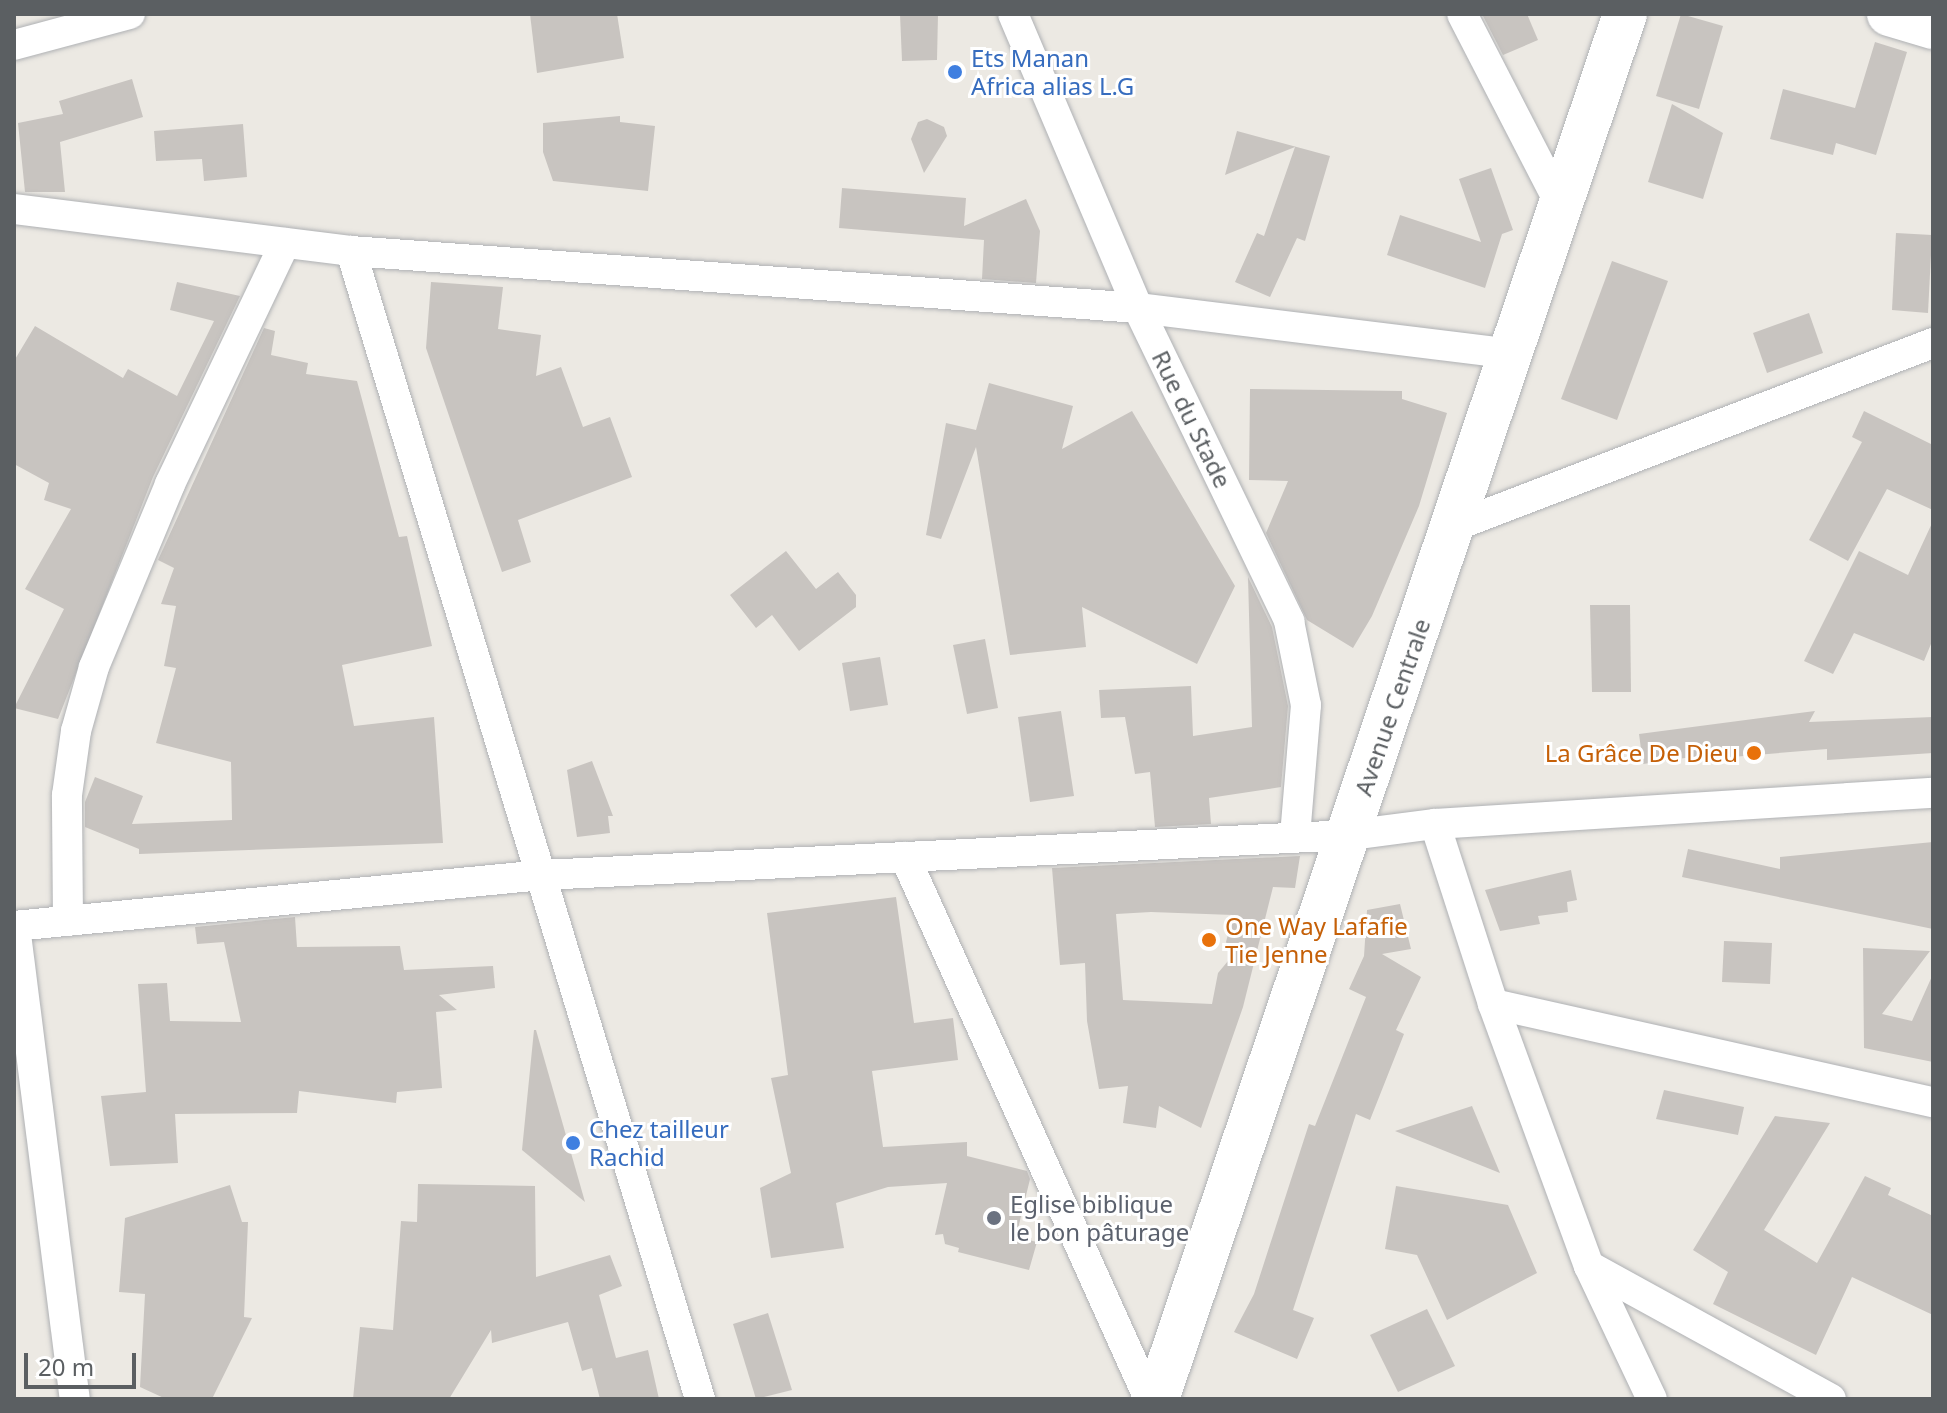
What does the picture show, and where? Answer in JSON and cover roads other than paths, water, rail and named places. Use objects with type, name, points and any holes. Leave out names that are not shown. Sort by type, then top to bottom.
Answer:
[{"type":"main road","name":"Avenue Centrale","points":[[1157,1399],[1455,526],[1625,14]]},
{"type":"main road","points":[[1889,14],[1933,27]]},
{"type":"street","points":[[14,45],[130,14]]},
{"type":"street","name":"Rue du Stade","points":[[1013,14],[1138,308],[1289,621],[1306,705],[1295,837]]},
{"type":"street","points":[[1462,14],[1561,206]]},
{"type":"street","points":[[14,209],[351,251],[1138,308],[1511,354]]},
{"type":"street","points":[[68,921],[67,795],[76,731],[94,667],[170,484],[285,243]]},
{"type":"street","points":[[351,251],[700,1399]]},
{"type":"street","points":[[1455,526],[1933,343]]},
{"type":"street","points":[[75,1399],[14,926],[543,875],[1350,835],[1435,824],[1933,793]]},
{"type":"street","points":[[1435,824],[1493,1004],[1589,1266],[1652,1399]]},
{"type":"street","points":[[905,857],[1149,1399]]},
{"type":"street","points":[[1493,1004],[1933,1102]]},
{"type":"street","points":[[1589,1266],[1831,1399]]},
{"type":"place","name":"Ets Manan Africa alias L.G","points":[[955,72]]},
{"type":"place","name":"La Grâce De Dieu","points":[[1754,753]]},
{"type":"place","name":"One Way Lafafie Tie Jenne","points":[[1209,940]]},
{"type":"place","name":"Chez tailleur Rachid","points":[[573,1143]]},
{"type":"place","name":"Eglise biblique le bon pâturage","points":[[994,1218]]}]
